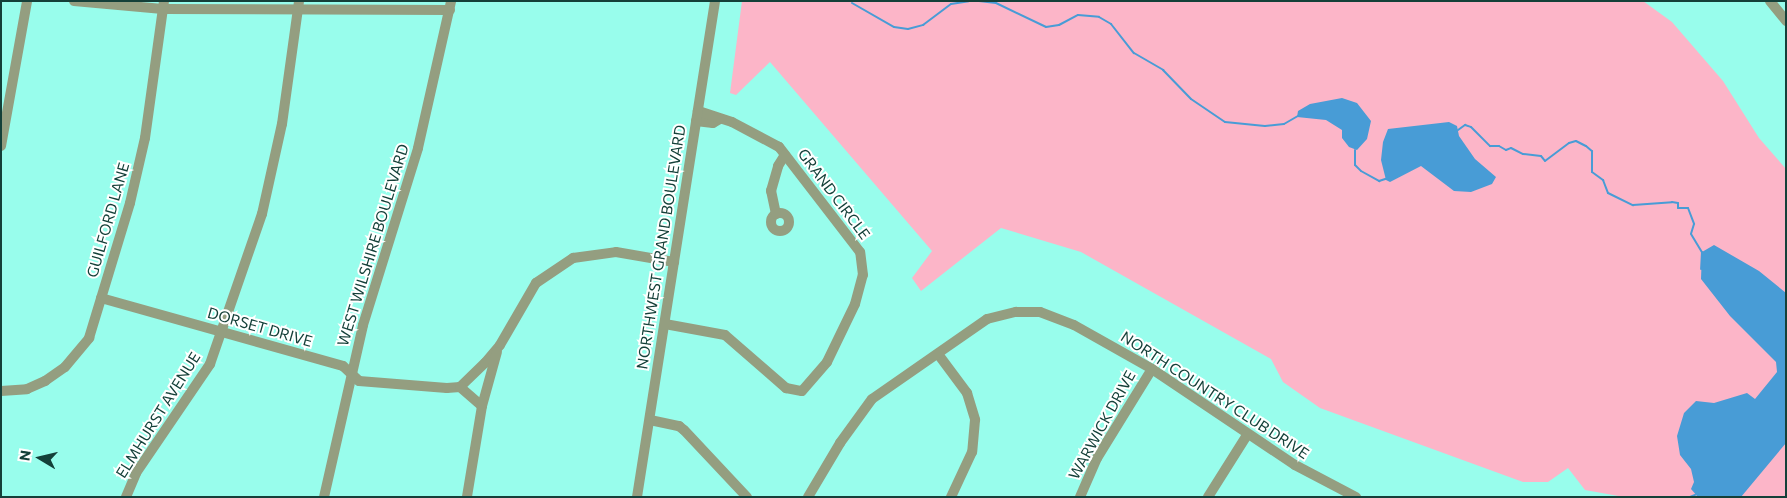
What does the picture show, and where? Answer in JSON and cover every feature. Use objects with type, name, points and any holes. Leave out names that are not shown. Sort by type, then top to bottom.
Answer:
[{"type":"street","points":[[1,146],[27,1]]},
{"type":"street","points":[[74,1],[163,5],[451,6]]},
{"type":"street","name":"NORTHWEST GRAND BOULEVARD","points":[[637,497],[715,1]]},
{"type":"street","points":[[1770,1],[1786,21]]},
{"type":"street","name":"GUILFORD LANE","points":[[1,391],[27,389],[65,367],[88,338],[130,203],[146,138],[163,5]]},
{"type":"street","name":"ELMHURST AVENUE","points":[[126,497],[136,473],[210,364],[262,214],[282,124],[299,5]]},
{"type":"street","name":"WEST WILSHIRE BOULEVARD","points":[[324,497],[351,376],[418,148],[451,6]]},
{"type":"street","name":"GRAND CIRCLE","points":[[665,324],[725,335],[786,388],[802,391],[828,362],[855,304],[863,275],[862,260],[842,227],[785,155],[761,135],[720,119],[715,114],[697,116]]},
{"type":"street","points":[[776,214],[771,191],[775,173],[785,155]]},
{"type":"street","points":[[482,406],[460,387],[500,345],[536,283],[573,258],[616,252],[674,262]]},
{"type":"street","name":"DORSET DRIVE","points":[[101,298],[343,366],[351,376],[359,381],[460,387]]},
{"type":"street","name":"NORTH COUNTRY CLUB DRIVE","points":[[808,497],[840,443],[872,399],[987,319],[1016,312],[1040,312],[1074,325],[1152,368],[1247,435],[1340,494],[1356,497]]},
{"type":"street","points":[[467,497],[482,406],[500,345]]},
{"type":"street","points":[[938,354],[967,393],[975,420],[972,452],[951,497]]},
{"type":"street","name":"WARWICK DRIVE","points":[[1080,497],[1097,458],[1152,368]]},
{"type":"street","points":[[650,420],[679,426],[748,497]]},
{"type":"street","points":[[1208,497],[1247,435]]},
{"type":"shaded area","points":[[742,1],[1643,1],[1672,22],[1723,81],[1759,138],[1786,169],[1786,497],[1624,497],[1585,490],[1568,468],[1548,482],[1523,482],[1320,408],[1283,382],[1271,359],[1081,252],[1001,228],[921,291],[912,278],[932,251],[770,62],[736,95],[730,93]]},
{"type":"water","points":[[1342,98],[1357,103],[1371,121],[1367,139],[1357,150],[1349,147],[1342,138],[1342,130],[1326,120],[1297,117],[1298,111],[1310,104]]},
{"type":"water","points":[[1449,122],[1457,126],[1459,136],[1475,159],[1496,177],[1492,184],[1471,192],[1454,191],[1421,166],[1390,182],[1386,180],[1381,160],[1383,142],[1388,129]]},
{"type":"water","points":[[1714,245],[1759,271],[1786,293],[1786,443],[1741,497],[1698,497],[1691,489],[1694,482],[1691,469],[1680,455],[1677,436],[1684,413],[1696,401],[1714,403],[1747,393],[1755,399],[1777,372],[1776,362],[1730,316],[1701,279],[1702,252]]},
{"type":"waterway","points":[[852,3],[894,27],[908,29],[923,25],[951,4],[969,1]]},
{"type":"waterway","points":[[979,1],[996,3],[1046,27],[1059,25],[1078,15],[1099,17],[1111,24],[1134,53],[1163,70],[1191,99],[1225,122],[1265,126],[1284,124],[1298,116]]},
{"type":"waterway","points":[[1458,130],[1465,125],[1471,127],[1490,146],[1499,146],[1506,150],[1511,148],[1523,154],[1541,156],[1545,161],[1569,143],[1576,141],[1586,146],[1592,151],[1592,172],[1603,180],[1608,193],[1633,205],[1672,202],[1678,203],[1678,208],[1688,208],[1694,224],[1691,234],[1702,252],[1701,269]]},
{"type":"waterway","points":[[1355,150],[1355,165],[1361,171],[1379,181],[1388,178]]},
{"type":"waterway","points":[[1690,497],[1697,494]]}]
